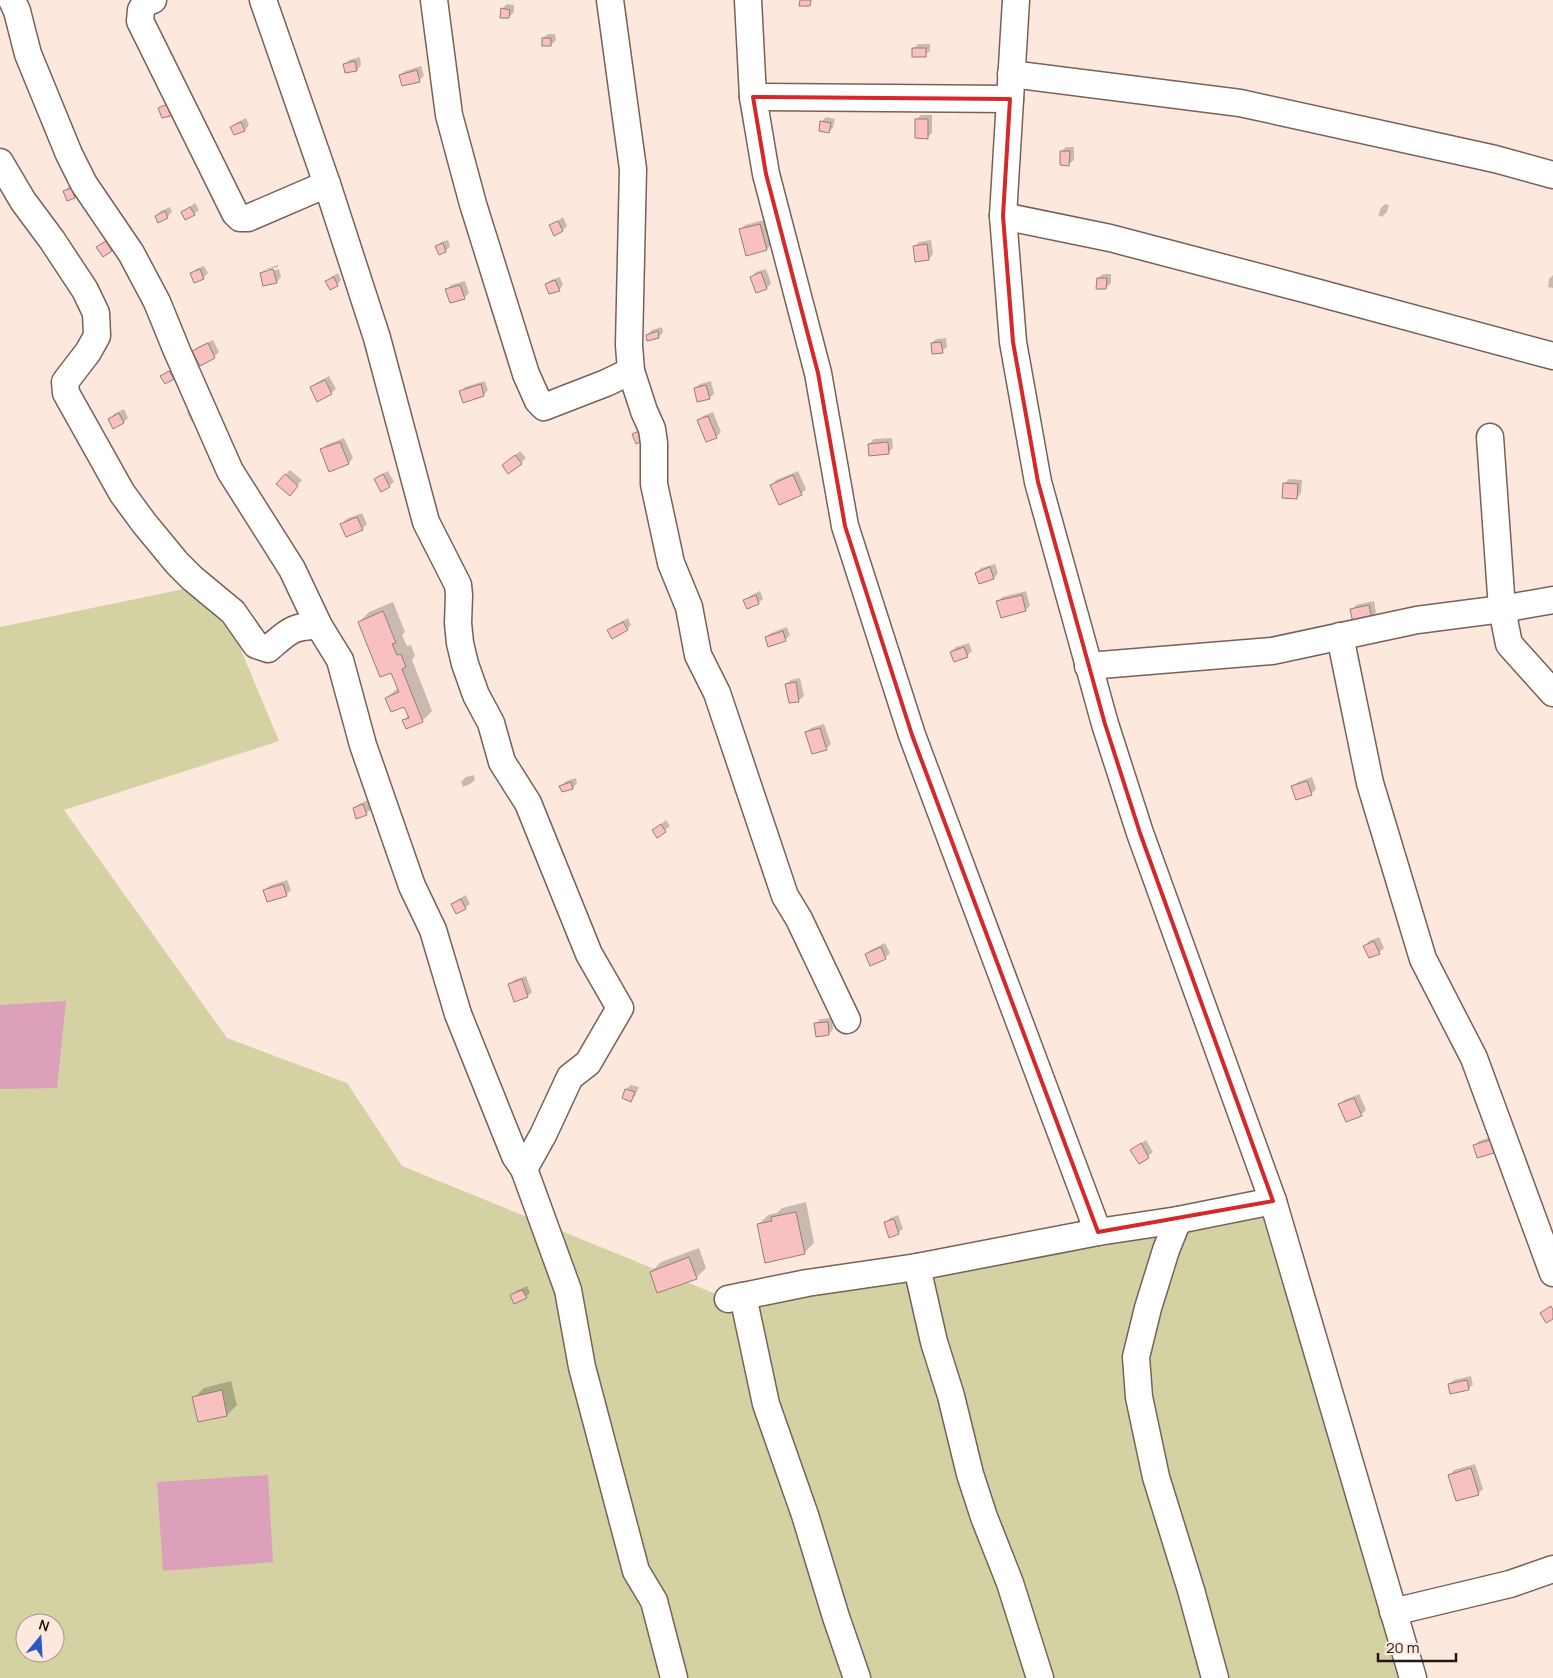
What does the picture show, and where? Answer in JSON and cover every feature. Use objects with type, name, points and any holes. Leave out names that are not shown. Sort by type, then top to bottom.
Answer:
[{"type":"street","points":[[12,0],[17,11],[28,54],[80,177],[131,253],[157,302],[230,471],[292,569],[319,626],[340,660],[364,745],[412,886],[433,930],[458,1014],[515,1156],[524,1169],[568,1290],[582,1367],[636,1571],[654,1601],[674,1678]]},
{"type":"street","points":[[153,0],[146,2],[141,10],[140,21],[235,213],[240,218],[248,218],[327,184]]},
{"type":"street","points":[[263,0],[327,184],[377,338],[426,522],[458,585],[458,623],[465,664],[476,695],[491,723],[502,762],[528,803],[589,954],[620,1008],[588,1063],[570,1077],[543,1135],[524,1169]]},
{"type":"street","points":[[434,0],[449,114],[473,204],[526,374],[538,401],[544,407],[606,383],[630,371]]},
{"type":"street","points":[[610,0],[633,169],[630,371],[652,429],[654,484],[671,563],[688,607],[698,655],[717,693],[785,896],[799,919],[848,1020]]},
{"type":"street","points":[[748,0],[753,97],[766,174],[818,373],[845,526],[912,734],[1098,1232]]},
{"type":"street","points":[[1016,0],[1003,216],[1013,342],[1038,482],[1088,666],[1140,833],[1273,1201],[1413,1678]]},
{"type":"street","points":[[753,97],[1011,87],[1240,103],[1495,159],[1553,175]]},
{"type":"street","points":[[0,162],[23,200],[85,290],[96,314],[96,336],[88,352],[65,382],[66,393],[122,493],[177,563],[233,612],[256,645],[268,649],[292,629],[307,625],[319,626]]},
{"type":"street","points":[[1003,216],[1110,238],[1553,356]]},
{"type":"street","points":[[1490,437],[1502,609],[1509,644],[1553,693]]},
{"type":"street","points":[[1088,666],[1272,650],[1417,620],[1553,600]]},
{"type":"street","points":[[1340,636],[1370,783],[1423,959],[1474,1058],[1553,1273]]},
{"type":"street","points":[[857,1678],[766,1404],[736,1298],[807,1283],[917,1267],[1273,1201]]},
{"type":"street","points":[[1178,1220],[1166,1250],[1148,1308],[1136,1357],[1139,1397],[1156,1476],[1191,1590],[1215,1678]]},
{"type":"street","points":[[917,1267],[934,1342],[951,1396],[970,1474],[984,1517],[1010,1583],[1040,1678]]},
{"type":"street","points":[[1393,1612],[1510,1584],[1553,1570]]},
{"type":"highlighted area","points":[[753,97],[1010,99],[1003,216],[1013,342],[1038,482],[1105,724],[1140,833],[1273,1201],[1098,1232],[912,735],[845,526],[818,373],[766,174]]},
{"type":"shaded area","points":[[213,583],[279,741],[64,810],[227,1038],[347,1083],[402,1166],[728,1299],[1273,1201],[1413,1678],[0,1678],[0,627]]},
{"type":"shaded area","points":[[66,1001],[57,1088],[0,1089],[0,1005]]},
{"type":"shaded area","points":[[268,1475],[273,1562],[163,1571],[157,1482]]},
{"type":"building","points":[[800,0],[811,0],[810,6],[799,6]]},
{"type":"building","points":[[501,8],[510,10],[509,18],[500,18]]},
{"type":"building","points":[[542,38],[551,38],[551,46],[542,46]]},
{"type":"building","points":[[912,48],[926,48],[926,57],[912,57]]},
{"type":"building","points":[[355,61],[357,71],[345,73],[343,64]]},
{"type":"building","points":[[417,70],[420,82],[402,86],[399,75]]},
{"type":"building","points":[[170,103],[174,115],[162,118],[158,108]]},
{"type":"building","points":[[915,119],[928,119],[928,139],[915,138]]},
{"type":"building","points":[[820,121],[831,123],[829,133],[819,131]]},
{"type":"building","points":[[241,122],[245,131],[234,135],[230,127]]},
{"type":"building","points":[[1060,151],[1070,151],[1069,166],[1060,165]]},
{"type":"building","points":[[72,188],[75,198],[67,201],[63,191]]},
{"type":"building","points":[[190,207],[195,215],[185,220],[181,212]]},
{"type":"building","points":[[165,211],[168,218],[158,223],[155,216]]},
{"type":"building","points":[[558,221],[563,231],[554,236],[549,225]]},
{"type":"building","points":[[760,224],[767,250],[746,256],[739,229]]},
{"type":"building","points":[[106,241],[112,251],[103,257],[96,247]]},
{"type":"building","points":[[443,243],[446,252],[439,255],[435,246]]},
{"type":"building","points":[[927,244],[929,260],[915,262],[913,246]]},
{"type":"building","points":[[200,269],[204,279],[194,283],[190,273]]},
{"type":"building","points":[[273,269],[277,283],[263,286],[260,273]]},
{"type":"building","points":[[761,272],[767,289],[756,293],[750,277]]},
{"type":"building","points":[[334,277],[338,286],[330,290],[325,281]]},
{"type":"building","points":[[1097,278],[1107,278],[1106,289],[1096,289]]},
{"type":"building","points":[[555,280],[560,291],[549,294],[545,284]]},
{"type":"building","points":[[460,285],[465,299],[450,303],[445,289]]},
{"type":"building","points":[[658,331],[659,338],[647,341],[646,335]]},
{"type":"building","points":[[941,342],[943,353],[932,354],[931,343]]},
{"type":"building","points":[[208,343],[215,358],[200,366],[192,351]]},
{"type":"building","points":[[169,371],[174,379],[165,384],[160,376]]},
{"type":"building","points":[[325,380],[332,394],[317,402],[310,387]]},
{"type":"building","points":[[481,384],[484,396],[463,403],[459,391]]},
{"type":"building","points":[[706,385],[710,399],[697,402],[694,388]]},
{"type":"building","points":[[119,413],[124,423],[113,429],[108,419]]},
{"type":"building","points":[[708,416],[717,438],[706,442],[697,420]]},
{"type":"building","points":[[644,429],[648,439],[636,444],[632,434]]},
{"type":"building","points":[[340,442],[349,464],[329,472],[320,449]]},
{"type":"building","points":[[888,442],[889,454],[869,456],[868,444]]},
{"type":"building","points":[[515,455],[522,464],[508,474],[502,465]]},
{"type":"building","points":[[285,474],[298,486],[290,496],[276,484]]},
{"type":"building","points":[[383,474],[390,487],[381,492],[374,479]]},
{"type":"building","points":[[793,475],[802,495],[779,505],[770,485]]},
{"type":"building","points":[[1283,483],[1298,484],[1297,499],[1282,498]]},
{"type":"building","points":[[357,517],[363,530],[346,537],[340,524]]},
{"type":"building","points":[[990,567],[994,579],[979,584],[975,573]]},
{"type":"building","points":[[756,595],[759,604],[747,609],[743,600]]},
{"type":"building","points":[[1022,595],[1026,611],[1001,618],[996,601]]},
{"type":"building","points":[[1369,605],[1372,619],[1353,623],[1350,609]]},
{"type":"building","points":[[383,611],[396,643],[392,644],[397,655],[401,654],[406,667],[402,669],[423,722],[406,729],[402,720],[409,718],[404,707],[391,712],[385,698],[399,692],[391,673],[380,677],[358,622]]},
{"type":"building","points":[[623,622],[628,630],[612,639],[607,630]]},
{"type":"building","points":[[783,631],[786,641],[768,647],[765,637]]},
{"type":"building","points":[[964,647],[968,657],[954,662],[950,652]]},
{"type":"building","points":[[796,682],[799,702],[789,703],[785,684]]},
{"type":"building","points":[[820,728],[827,750],[812,754],[805,732]]},
{"type":"building","points":[[1307,781],[1312,795],[1296,800],[1291,786]]},
{"type":"building","points":[[571,782],[573,789],[562,792],[559,786]]},
{"type":"building","points":[[363,804],[367,815],[356,819],[353,808]]},
{"type":"building","points":[[661,824],[666,832],[657,838],[652,830]]},
{"type":"building","points":[[283,884],[287,896],[267,902],[263,890]]},
{"type":"building","points":[[461,899],[466,909],[456,914],[451,904]]},
{"type":"building","points":[[1374,941],[1380,954],[1369,958],[1363,946]]},
{"type":"building","points":[[881,947],[886,959],[870,966],[865,954]]},
{"type":"building","points":[[522,979],[528,997],[514,1002],[508,984]]},
{"type":"building","points":[[828,1022],[829,1035],[816,1037],[814,1023]]},
{"type":"building","points":[[625,1089],[635,1092],[631,1102],[622,1098]]},
{"type":"building","points":[[1354,1098],[1362,1116],[1346,1122],[1338,1104]]},
{"type":"building","points":[[1490,1140],[1494,1153],[1477,1158],[1473,1145]]},
{"type":"building","points":[[1141,1143],[1149,1158],[1139,1164],[1130,1150]]},
{"type":"building","points":[[796,1212],[805,1254],[765,1263],[757,1224],[772,1221],[771,1217]]},
{"type":"building","points":[[894,1219],[899,1234],[889,1238],[884,1222]]},
{"type":"building","points":[[689,1257],[697,1279],[657,1293],[650,1272]]},
{"type":"building","points":[[522,1290],[527,1298],[514,1304],[510,1295]]},
{"type":"building","points":[[1551,1306],[1553,1319],[1546,1323],[1540,1313]]},
{"type":"building","points":[[1467,1380],[1469,1390],[1450,1394],[1448,1384]]},
{"type":"building","points":[[222,1390],[227,1416],[198,1422],[192,1397]]},
{"type":"building","points":[[1471,1468],[1479,1495],[1456,1501],[1448,1475]]}]
